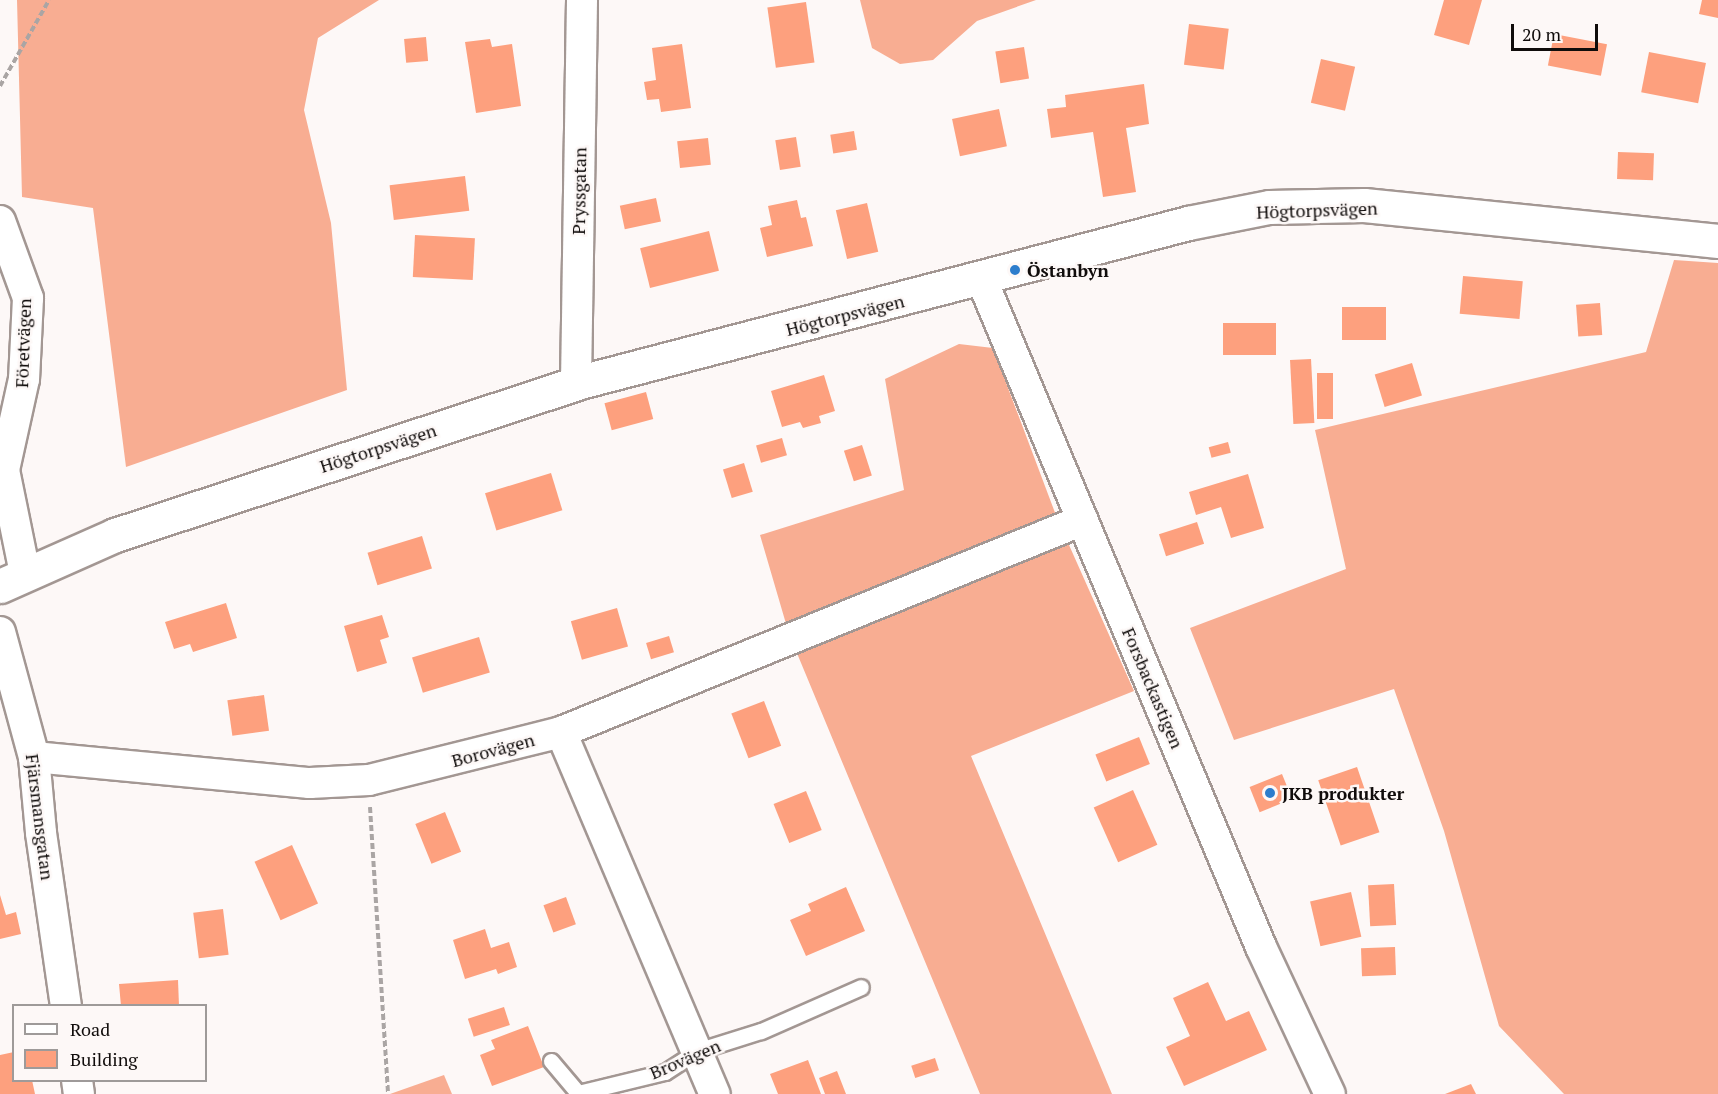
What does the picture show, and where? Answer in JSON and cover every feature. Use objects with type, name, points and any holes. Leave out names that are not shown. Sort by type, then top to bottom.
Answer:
[{"type":"street","name":"Pryssgatan","points":[[576,383],[582,0]]},
{"type":"street","name":"Högtorpsvägen","points":[[13,580],[115,535],[576,383],[982,280],[1188,223],[1269,207],[1364,205],[1718,242]]},
{"type":"street","name":"Företvägen","points":[[0,221],[28,298],[24,379],[4,470],[13,580]]},
{"type":"street","name":"Forsbackastigen","points":[[982,280],[1262,946],[1330,1094]]},
{"type":"street","name":"Borovägen","points":[[34,757],[310,783],[369,780],[561,732],[1083,520]]},
{"type":"street","name":"Fjärsmansgatan","points":[[0,632],[34,757],[66,1004]]},
{"type":"street","points":[[561,732],[715,1094]]},
{"type":"lane","name":"Brovägen","points":[[551,1061],[578,1093],[665,1072],[697,1051],[761,1031],[861,987]]},
{"type":"path","points":[[0,86],[49,0]]},
{"type":"path","points":[[369,780],[388,1094]]},
{"type":"shaded area","points":[[17,0],[379,0],[318,38],[304,110],[331,223],[347,390],[126,467],[93,208],[22,197]]},
{"type":"shaded area","points":[[860,0],[1036,0],[977,21],[933,60],[900,64],[872,48]]},
{"type":"shaded area","points":[[1674,260],[1718,263],[1718,1094],[1564,1094],[1499,1026],[1444,831],[1394,689],[1234,740],[1190,628],[1346,569],[1315,430],[1646,352]]},
{"type":"shaded area","points":[[959,344],[993,348],[1057,518],[1134,691],[971,756],[1112,1094],[980,1094],[789,634],[760,535],[904,490],[885,379]]},
{"type":"shaded area","points":[[444,1075],[452,1094],[390,1094]]},
{"type":"building","points":[[1444,0],[1482,0],[1469,45],[1434,35]]},
{"type":"building","points":[[1702,0],[1718,0],[1718,18],[1699,14]]},
{"type":"building","points":[[806,2],[814,62],[776,68],[767,7]]},
{"type":"building","points":[[1189,24],[1229,29],[1224,70],[1184,65]]},
{"type":"building","points":[[1554,34],[1607,44],[1601,76],[1548,65]]},
{"type":"building","points":[[426,37],[428,61],[406,63],[404,39]]},
{"type":"building","points":[[490,39],[492,47],[512,44],[521,106],[476,113],[465,42]]},
{"type":"building","points":[[682,44],[691,108],[661,112],[659,99],[647,100],[644,82],[656,80],[652,48]]},
{"type":"building","points":[[1024,47],[1029,79],[1000,83],[995,52]]},
{"type":"building","points":[[1649,52],[1706,63],[1698,103],[1641,92]]},
{"type":"building","points":[[1321,59],[1355,67],[1345,111],[1311,103]]},
{"type":"building","points":[[1144,84],[1149,124],[1126,128],[1136,192],[1103,197],[1093,132],[1051,138],[1047,109],[1066,107],[1065,95]]},
{"type":"building","points":[[999,109],[1007,146],[960,156],[952,119]]},
{"type":"building","points":[[854,131],[857,150],[833,154],[830,135]]},
{"type":"building","points":[[796,137],[801,167],[780,170],[775,140]]},
{"type":"building","points":[[708,138],[711,165],[680,168],[677,141]]},
{"type":"building","points":[[1618,152],[1654,153],[1653,180],[1617,179]]},
{"type":"building","points":[[465,176],[469,211],[394,220],[390,185]]},
{"type":"building","points":[[656,198],[661,221],[625,229],[620,206]]},
{"type":"building","points":[[797,200],[801,218],[806,217],[813,246],[767,257],[760,228],[772,225],[768,206]]},
{"type":"building","points":[[867,203],[878,252],[847,259],[836,210]]},
{"type":"building","points":[[709,231],[719,271],[650,288],[640,248]]},
{"type":"building","points":[[415,235],[475,238],[473,280],[413,277]]},
{"type":"building","points":[[1463,276],[1523,281],[1519,319],[1460,314]]},
{"type":"building","points":[[1600,303],[1602,335],[1578,337],[1576,305]]},
{"type":"building","points":[[1342,307],[1386,307],[1386,340],[1342,340]]},
{"type":"building","points":[[1223,323],[1276,323],[1276,355],[1223,355]]},
{"type":"building","points":[[1311,359],[1314,423],[1293,424],[1290,360]]},
{"type":"building","points":[[1412,363],[1422,396],[1385,407],[1375,374]]},
{"type":"building","points":[[1317,373],[1333,373],[1333,419],[1317,419]]},
{"type":"building","points":[[824,375],[835,411],[819,416],[821,423],[803,428],[800,422],[782,427],[771,391]]},
{"type":"building","points":[[646,392],[653,419],[612,430],[604,403]]},
{"type":"building","points":[[782,438],[787,455],[761,463],[756,445]]},
{"type":"building","points":[[1228,442],[1231,453],[1212,458],[1209,447]]},
{"type":"building","points":[[862,445],[872,475],[854,481],[844,451]]},
{"type":"building","points":[[744,463],[753,492],[732,498],[723,469]]},
{"type":"building","points":[[551,473],[562,510],[496,530],[485,493]]},
{"type":"building","points":[[1248,474],[1264,528],[1231,538],[1221,507],[1196,515],[1189,492]]},
{"type":"building","points":[[1197,522],[1204,544],[1166,556],[1159,534]]},
{"type":"building","points":[[422,536],[432,569],[377,585],[367,553]]},
{"type":"building","points":[[226,603],[237,638],[193,652],[190,644],[174,649],[165,622]]},
{"type":"building","points":[[617,608],[628,646],[582,660],[571,621]]},
{"type":"building","points":[[382,615],[389,637],[380,640],[387,663],[357,672],[344,626]]},
{"type":"building","points":[[669,636],[674,652],[651,659],[646,643]]},
{"type":"building","points":[[479,637],[490,672],[423,693],[412,657]]},
{"type":"building","points":[[264,695],[269,731],[232,736],[227,700]]},
{"type":"building","points":[[764,701],[781,746],[749,758],[731,714]]},
{"type":"building","points":[[1139,737],[1150,764],[1106,781],[1095,755]]},
{"type":"building","points":[[1357,767],[1379,832],[1341,846],[1318,780]]},
{"type":"building","points":[[1282,774],[1292,799],[1260,812],[1250,787]]},
{"type":"building","points":[[1133,790],[1157,845],[1118,862],[1094,807]]},
{"type":"building","points":[[806,791],[822,830],[789,843],[774,804]]},
{"type":"building","points":[[445,812],[461,852],[431,864],[415,824]]},
{"type":"building","points":[[292,845],[318,903],[281,920],[255,862]]},
{"type":"building","points":[[1394,884],[1396,925],[1370,926],[1368,885]]},
{"type":"building","points":[[846,887],[865,931],[806,956],[790,920],[811,911],[808,904]]},
{"type":"building","points":[[1351,892],[1361,937],[1320,946],[1310,901]]},
{"type":"building","points":[[0,895],[6,915],[16,912],[21,934],[0,939]]},
{"type":"building","points":[[566,897],[576,924],[553,932],[543,905]]},
{"type":"building","points":[[223,909],[229,955],[199,958],[193,913]]},
{"type":"building","points":[[485,929],[491,948],[509,942],[517,967],[498,974],[496,969],[465,979],[453,940]]},
{"type":"building","points":[[1395,947],[1396,975],[1362,976],[1361,948]]},
{"type":"building","points":[[178,980],[179,1004],[121,1004],[119,984]]},
{"type":"building","points":[[1208,982],[1226,1021],[1249,1011],[1267,1050],[1184,1086],[1166,1047],[1190,1036],[1173,998]]},
{"type":"building","points":[[504,1007],[510,1025],[474,1037],[468,1019]]},
{"type":"building","points":[[528,1026],[544,1067],[492,1086],[480,1055],[495,1049],[491,1040]]},
{"type":"building","points":[[12,1052],[12,1082],[32,1082],[35,1094],[0,1094],[0,1055]]},
{"type":"building","points":[[935,1058],[939,1070],[915,1078],[911,1066]]},
{"type":"building","points":[[808,1060],[821,1094],[778,1094],[770,1074]]},
{"type":"building","points":[[837,1071],[846,1094],[825,1094],[819,1078]]},
{"type":"building","points":[[1471,1084],[1476,1094],[1445,1094]]},
{"type":"place","name":"Östanbyn","points":[[1015,270]]},
{"type":"place","name":"JKB produkter","points":[[1270,793]]}]
